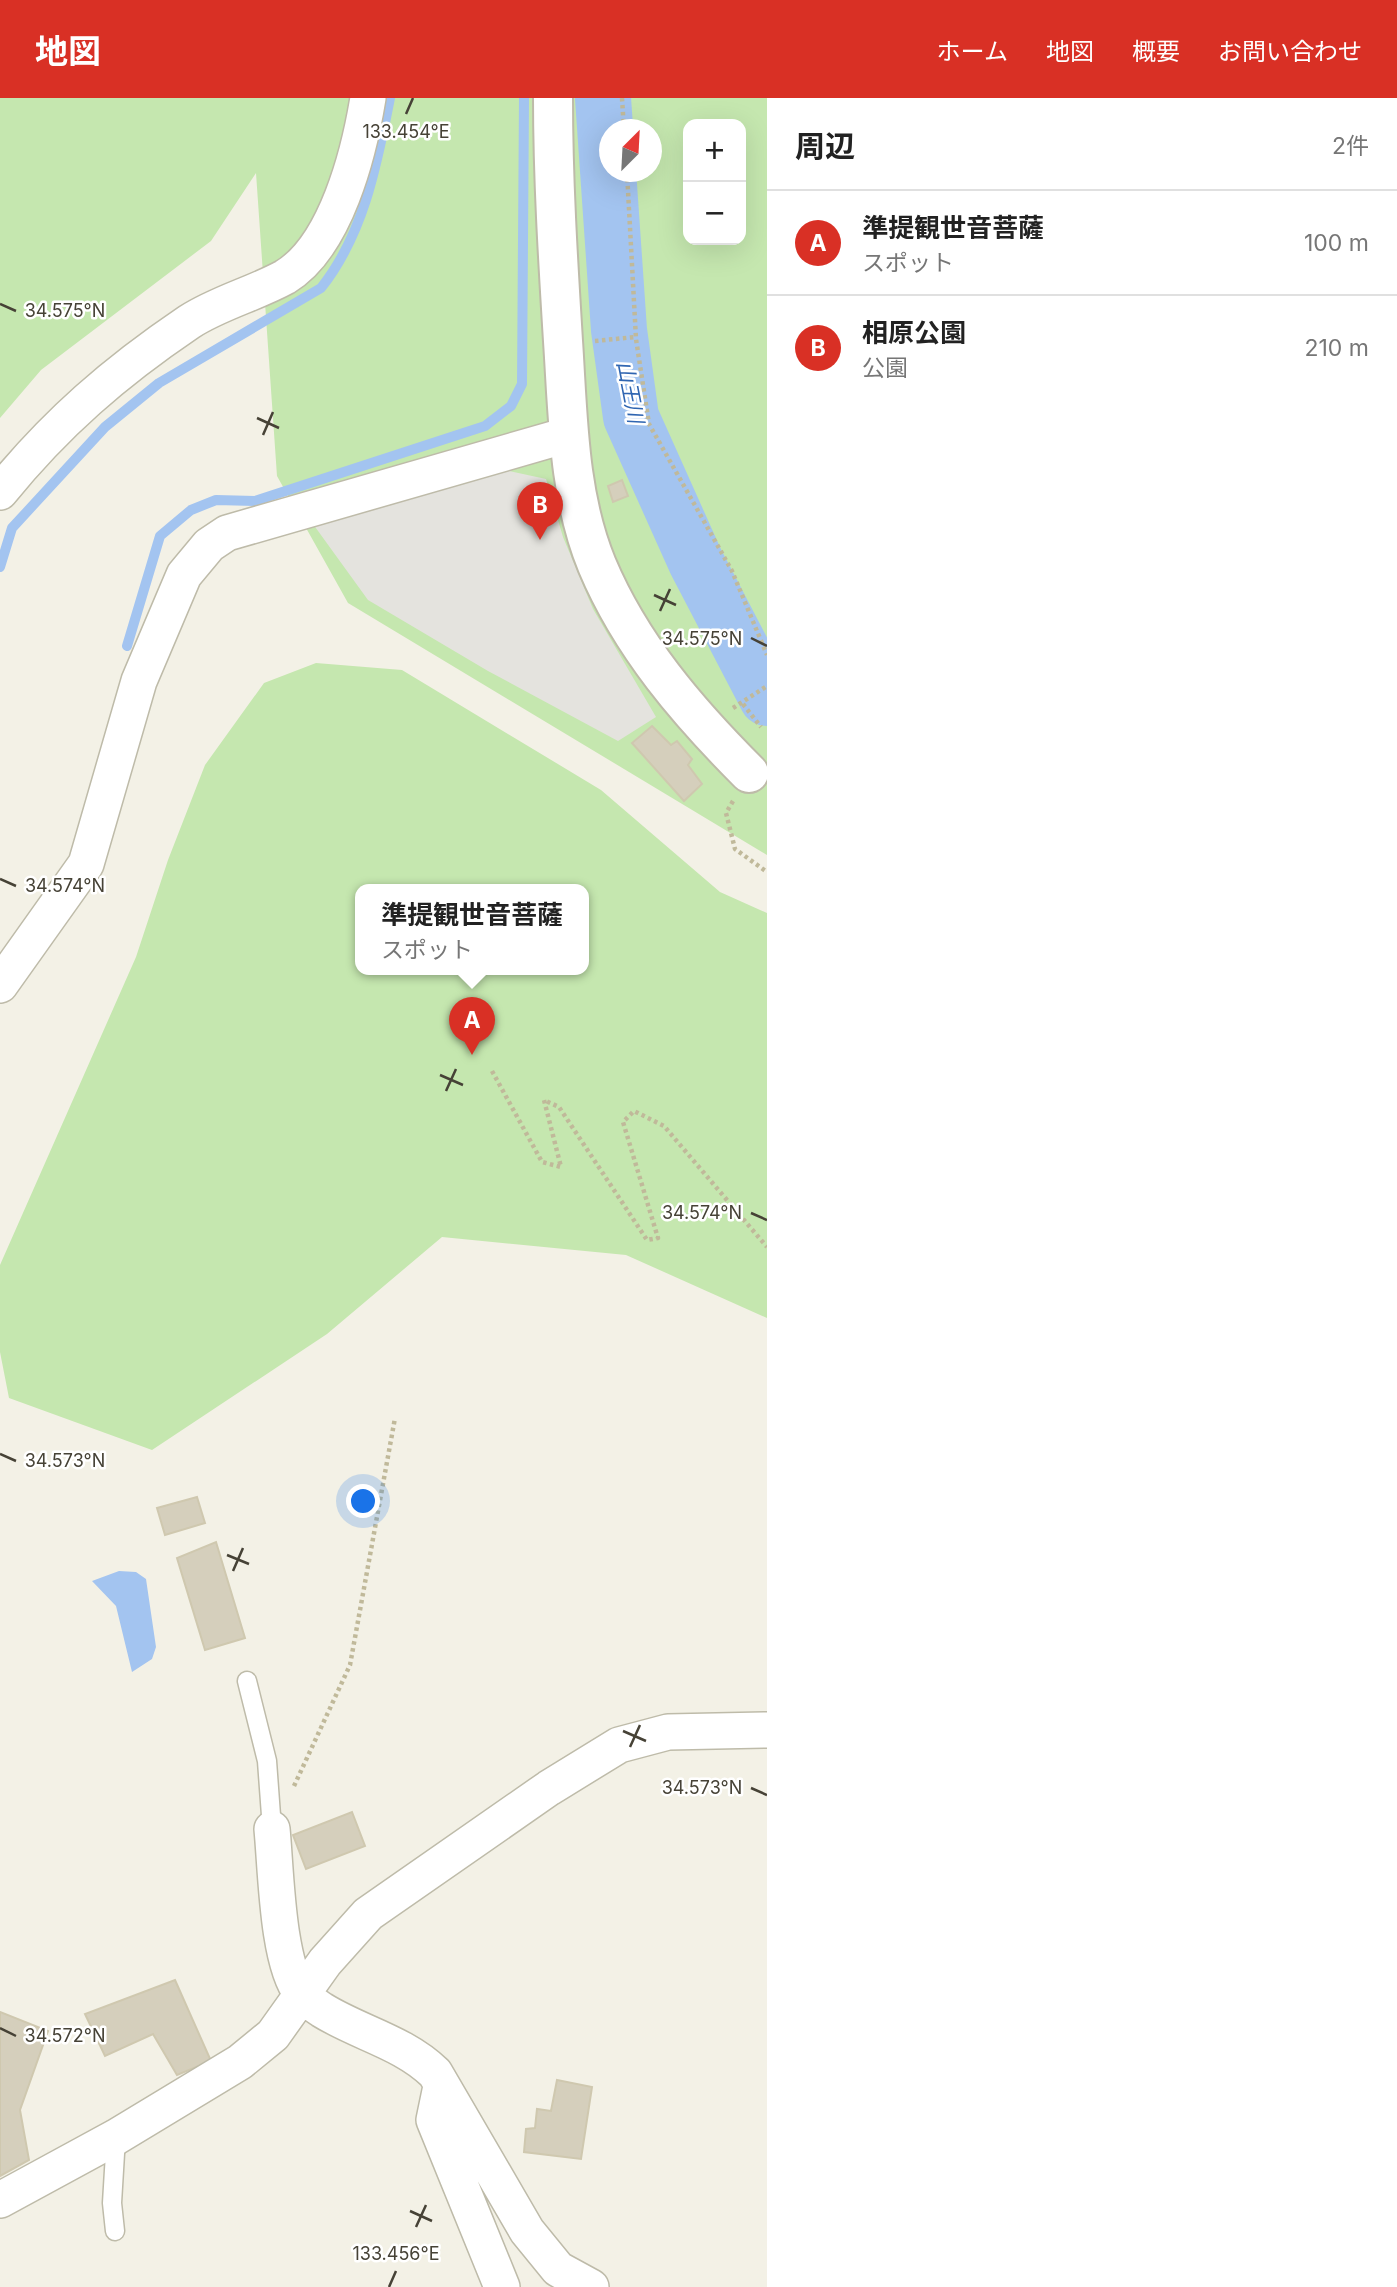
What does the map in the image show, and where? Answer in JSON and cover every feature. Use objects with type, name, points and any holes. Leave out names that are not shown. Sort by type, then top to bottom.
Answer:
[{"type":"street","points":[[0,492],[34,450],[110,378],[192,320],[287,275],[311,250],[338,210],[368,98]]},
{"type":"street","points":[[552,98],[554,207],[567,435],[586,536],[608,587],[635,637],[681,702],[758,781]]},
{"type":"street","points":[[0,985],[86,864],[139,681],[184,575],[209,545],[227,533],[567,435]]},
{"type":"street","points":[[0,2200],[116,2137],[240,2062],[273,2035],[289,2016],[301,1993],[348,1934],[368,1914],[549,1788],[619,1745],[668,1731],[767,1730]]},
{"type":"street","points":[[272,1829],[283,1941],[290,1972],[301,1993],[322,2010],[420,2059],[442,2084],[527,2231],[558,2269],[591,2287]]},
{"type":"street","points":[[442,2084],[434,2120],[502,2287]]},
{"type":"lane","points":[[247,1681],[265,1751],[272,1829]]},
{"type":"lane","points":[[115,2231],[112,2203],[116,2137]]},
{"type":"path","points":[[622,98],[623,119]]},
{"type":"path","points":[[627,182],[634,337],[649,424],[732,571],[767,655]]},
{"type":"path","points":[[595,341],[634,337]]},
{"type":"path","points":[[746,698],[767,687]]},
{"type":"path","points":[[743,704],[761,727]]},
{"type":"path","points":[[758,781],[726,813],[734,849],[767,872]]},
{"type":"path","points":[[492,1071],[542,1162],[561,1167],[544,1100],[559,1107],[648,1240],[658,1238],[623,1122],[634,1111],[664,1126],[767,1247]]},
{"type":"path","points":[[272,1829],[350,1665],[395,1418]]},
{"type":"green space","points":[[0,98],[767,98],[767,855],[348,603],[277,476],[256,173],[211,241],[41,370],[0,418]]},
{"type":"green space","points":[[316,663],[402,670],[601,790],[720,892],[767,913],[767,1318],[626,1255],[442,1237],[327,1334],[152,1450],[9,1398],[0,1352],[0,1265],[136,957],[168,860],[205,765],[264,683]]},
{"type":"shaded area","points":[[491,467],[546,479],[563,537],[593,609],[656,717],[618,741],[488,671],[368,600],[313,524]]},
{"type":"water","points":[[119,1571],[136,1572],[146,1579],[156,1647],[152,1659],[132,1672],[116,1606],[92,1581]]},
{"type":"building","points":[[622,480],[628,496],[613,502],[608,486]]},
{"type":"building","points":[[652,726],[671,745],[677,741],[692,759],[688,765],[702,784],[684,801],[632,743]]},
{"type":"building","points":[[197,1497],[205,1523],[165,1535],[157,1508]]},
{"type":"building","points":[[216,1542],[245,1638],[205,1650],[177,1558]]},
{"type":"building","points":[[352,1812],[365,1846],[306,1869],[293,1835]]},
{"type":"building","points":[[175,1980],[211,2061],[177,2075],[153,2034],[105,2056],[85,2014]]},
{"type":"building","points":[[0,2012],[48,2031],[20,2110],[29,2160],[0,2176]]},
{"type":"building","points":[[557,2080],[592,2087],[581,2159],[524,2152],[526,2129],[535,2128],[537,2109],[551,2111]]},
{"type":"waterway","points":[[0,567],[12,528],[105,427],[159,383],[321,288],[336,267],[358,222],[374,173],[390,98]]},
{"type":"waterway","points":[[127,646],[160,536],[191,510],[216,500],[255,501],[485,426],[511,406],[522,384],[524,98]]},
{"type":"waterway","name":"山王川","points":[[603,98],[619,330],[631,417],[696,562],[767,698]]},
{"type":"place","name":"相原公園","points":[[540,540]]},
{"type":"place","name":"準提観世音菩薩","points":[[472,1055]]}]
